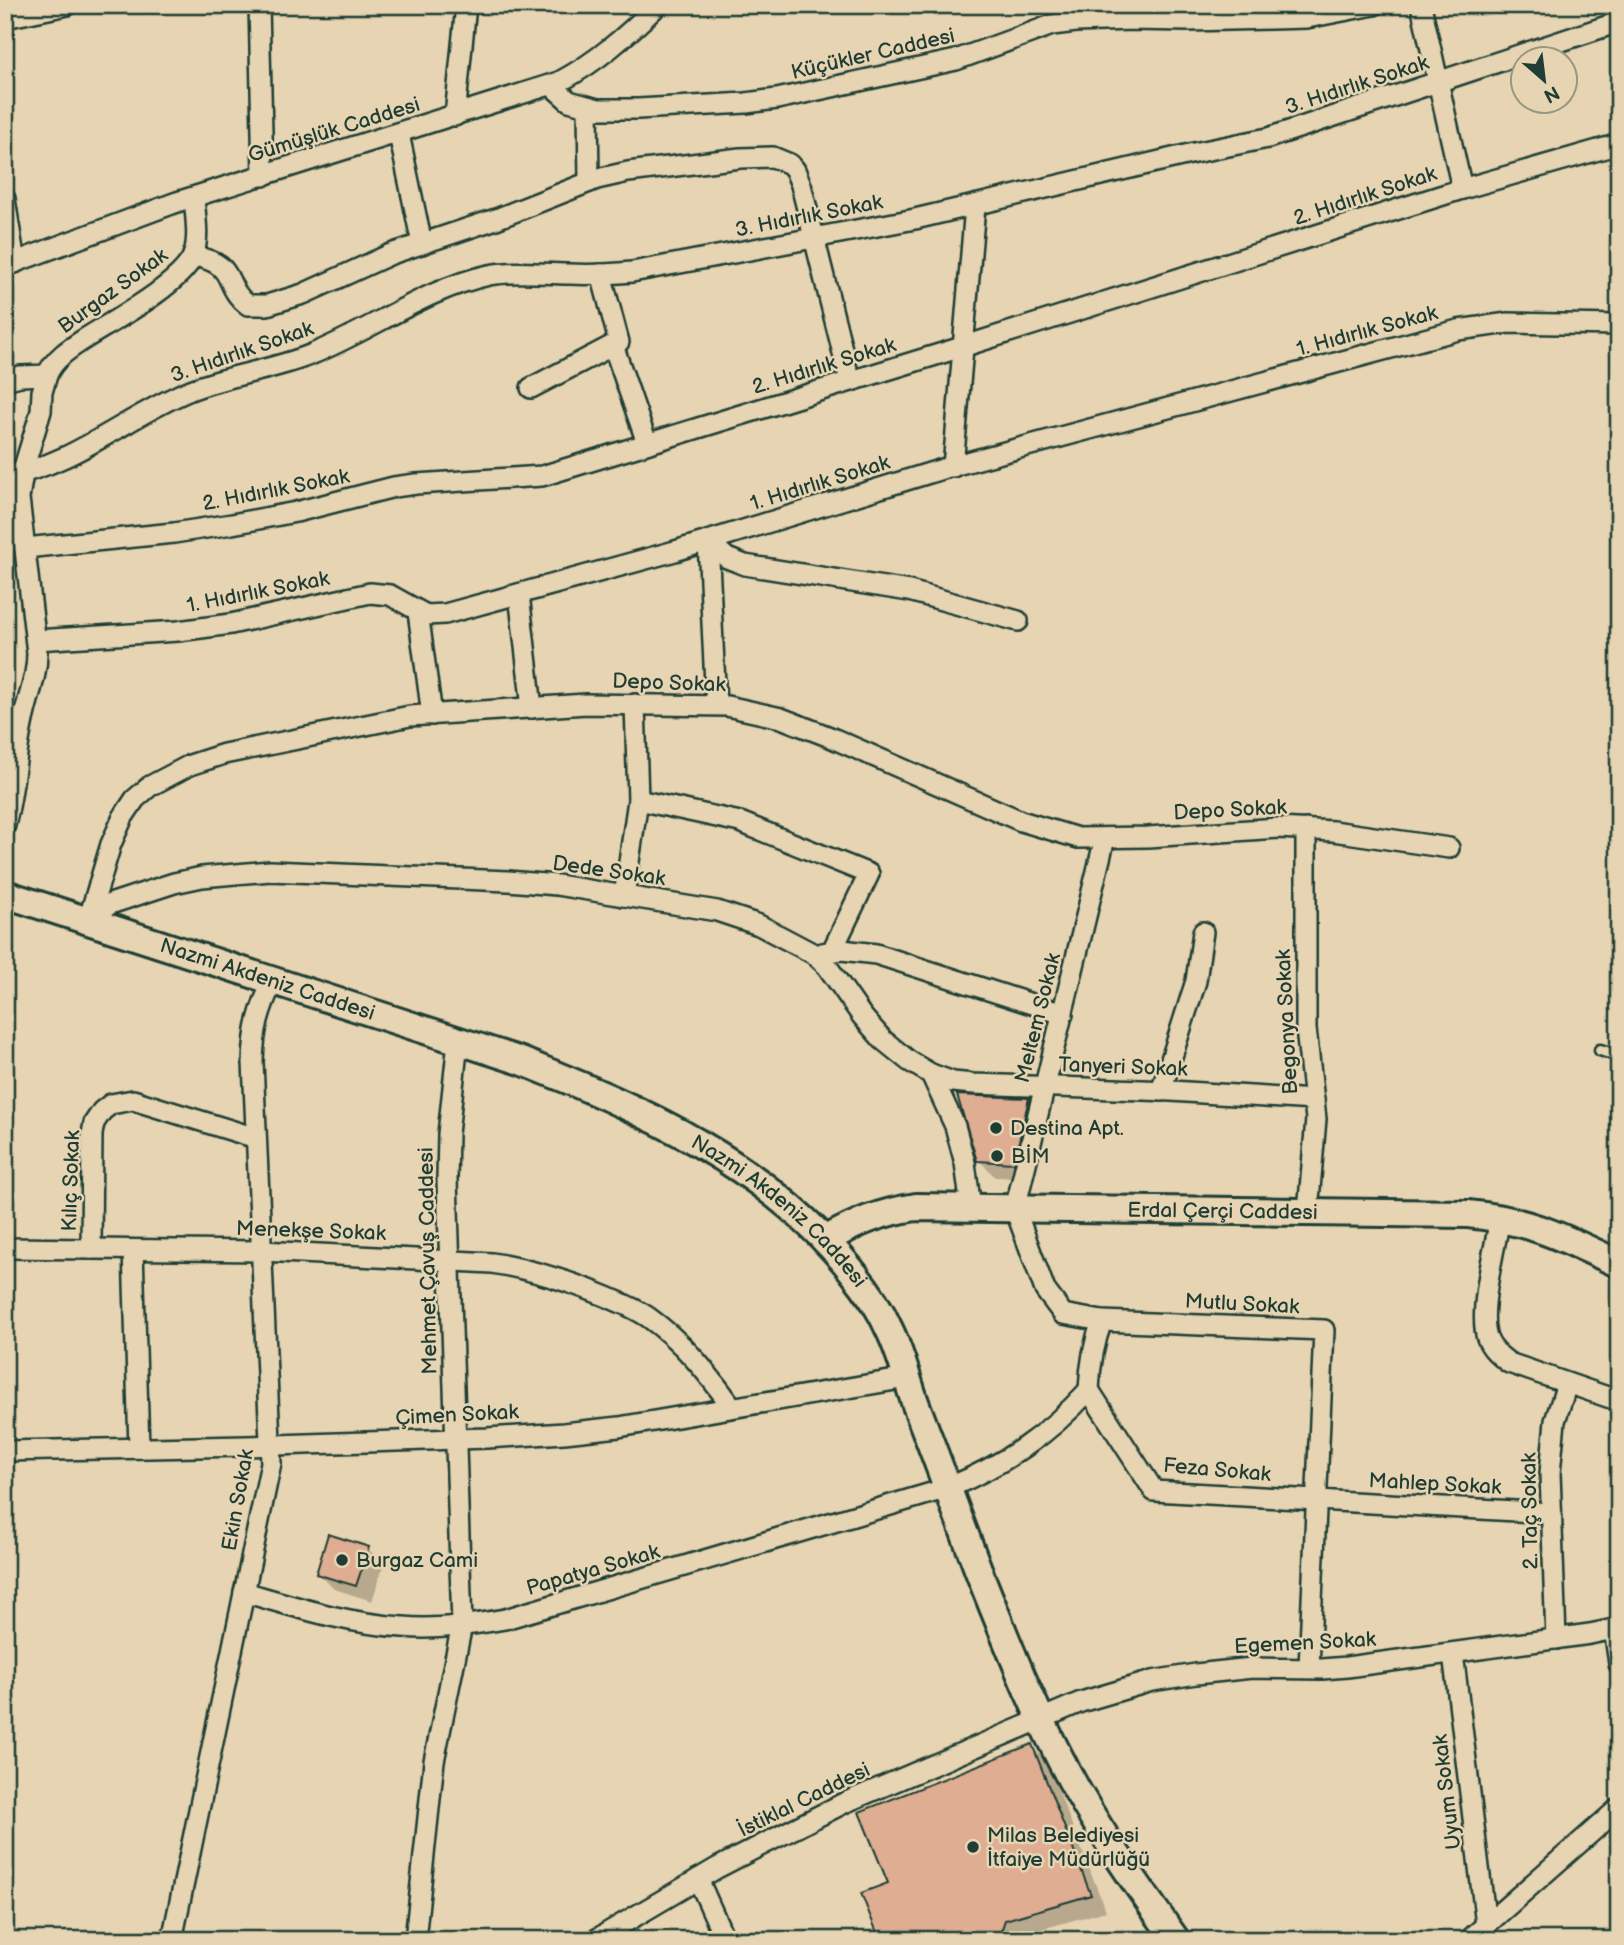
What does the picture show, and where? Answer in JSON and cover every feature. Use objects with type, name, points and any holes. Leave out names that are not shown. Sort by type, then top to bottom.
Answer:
[{"type":"street","points":[[5,18],[68,5]]},
{"type":"street","points":[[259,5],[263,176]]},
{"type":"street","points":[[454,116],[467,5]]},
{"type":"street","name":"Gümüşlük Caddesi","points":[[10,264],[194,197],[551,85],[595,61],[659,5]]},
{"type":"street","name":"Küçükler Caddesi","points":[[551,85],[569,101],[588,107],[638,109],[746,103],[777,99],[956,60],[1052,25],[1131,13],[1188,21],[1307,18],[1374,5]]},
{"type":"street","points":[[1421,5],[1462,189]]},
{"type":"street","name":"3. Hıdırlık Sokak","points":[[14,474],[63,457],[186,392],[232,376],[286,364],[310,355],[447,289],[486,276],[518,272],[601,274],[660,268],[975,206],[1194,153],[1268,138],[1619,22]]},
{"type":"street","points":[[588,107],[589,182]]},
{"type":"street","points":[[399,134],[422,244]]},
{"type":"street","name":"2. Hıdırlık Sokak","points":[[25,548],[174,533],[232,524],[296,512],[394,487],[542,476],[1462,189],[1619,144]]},
{"type":"street","points":[[193,256],[211,260],[223,267],[244,302],[259,306],[303,294],[382,258],[496,219],[589,182],[662,166],[773,157],[782,159],[795,170],[850,382]]},
{"type":"street","name":"Burgaz Sokak","points":[[47,375],[59,358],[80,342],[176,278],[193,256],[196,226],[194,197]]},
{"type":"street","points":[[5,199],[10,264]]},
{"type":"street","points":[[953,467],[975,206]]},
{"type":"street","points":[[531,388],[619,342],[601,274]]},
{"type":"street","name":"1. Hıdırlık Sokak","points":[[36,640],[205,628],[370,593],[390,595],[418,612],[436,616],[708,541],[953,467],[1470,327],[1508,323],[1619,325]]},
{"type":"street","points":[[613,345],[648,443]]},
{"type":"street","points":[[5,380],[20,376],[47,375],[39,420],[14,474],[36,640],[37,670],[24,712],[9,788],[5,825]]},
{"type":"street","points":[[708,541],[727,558],[745,565],[909,591],[1018,621]]},
{"type":"street","points":[[708,541],[716,705]]},
{"type":"street","points":[[519,594],[532,708]]},
{"type":"street","points":[[418,612],[432,715]]},
{"type":"street","points":[[624,896],[638,800],[635,704]]},
{"type":"street","name":"Depo Sokak","points":[[88,921],[122,817],[135,799],[150,786],[190,765],[215,756],[367,723],[532,708],[635,704],[716,705],[781,718],[1055,833],[1078,838],[1248,829],[1306,829],[1377,836],[1449,848]]},
{"type":"street","points":[[638,800],[740,822],[869,874],[823,952]]},
{"type":"street","name":"Begonya Sokak","points":[[1306,829],[1305,982],[1315,1145],[1308,1212]]},
{"type":"street","name":"Meltem Sokak","points":[[1015,1209],[1105,838]]},
{"type":"street","name":"Dede Sokak","points":[[88,921],[110,904],[135,895],[202,877],[234,872],[270,871],[557,885],[716,911],[759,925],[823,952],[827,966],[862,1016],[883,1040],[909,1061],[931,1074]]},
{"type":"street","name":"Nazmi Akdeniz Caddesi","points":[[5,894],[522,1061],[596,1091],[692,1139],[771,1189],[825,1240],[852,1270],[889,1327],[993,1605],[1041,1721],[1085,1803],[1126,1869],[1176,1940]]},
{"type":"street","points":[[1161,1091],[1196,981],[1202,932]]},
{"type":"street","points":[[823,952],[850,950],[876,954],[1063,1013]]},
{"type":"street","name":"Ekin Sokak","points":[[173,1940],[271,1464],[253,1062],[254,1033],[259,1011],[273,981]]},
{"type":"street","name":"Mehmet Çavuş Caddesi","points":[[415,1940],[434,1761],[462,1625],[448,1134],[458,1041]]},
{"type":"street","points":[[931,1074],[955,1126],[965,1163],[971,1208]]},
{"type":"street","name":"Tanyeri Sokak","points":[[931,1074],[953,1082],[972,1084],[1314,1100]]},
{"type":"street","name":"Kılıç Sokak","points":[[91,1249],[92,1134],[94,1124],[102,1111],[111,1104],[133,1100],[256,1138]]},
{"type":"street","name":"Erdal Çerçi Caddesi","points":[[825,1240],[863,1219],[916,1207],[1468,1214],[1500,1218],[1554,1233],[1619,1264]]},
{"type":"street","name":"Mutlu Sokak","points":[[1015,1209],[1045,1290],[1062,1314],[1102,1321],[1324,1331],[1309,1668]]},
{"type":"street","points":[[1500,1218],[1484,1325],[1488,1340],[1497,1354],[1509,1363],[1619,1401]]},
{"type":"street","name":"Menekşe Sokak","points":[[5,1248],[262,1251],[492,1262],[548,1275],[615,1300],[647,1316],[693,1356],[732,1407]]},
{"type":"street","points":[[133,1250],[139,1448]]},
{"type":"street","points":[[948,1488],[990,1470],[1017,1453],[1060,1420],[1089,1390],[1093,1343],[1102,1321]]},
{"type":"street","name":"Çimen Sokak","points":[[5,1451],[455,1439],[618,1427],[907,1378]]},
{"type":"street","name":"2. Taç Sokak","points":[[1556,1639],[1551,1445],[1555,1421],[1567,1384]]},
{"type":"street","name":"Feza Sokak","points":[[1089,1390],[1154,1491],[1317,1500]]},
{"type":"street","name":"Papatya Sokak","points":[[244,1592],[321,1615],[357,1621],[402,1627],[462,1625],[529,1613],[948,1488]]},
{"type":"street","name":"Mahlep Sokak","points":[[1317,1500],[1551,1513]]},
{"type":"street","points":[[1616,1629],[1619,1664]]},
{"type":"street","name":"Egemen Sokak","points":[[1041,1721],[1081,1702],[1152,1681],[1252,1668],[1347,1667],[1616,1629]]},
{"type":"street","name":"Uyum Sokak","points":[[1453,1653],[1486,1925]]},
{"type":"street","name":"İstiklal Caddesi","points":[[595,1940],[698,1879],[844,1803],[1041,1721]]},
{"type":"street","points":[[1469,1940],[1619,1808]]},
{"type":"street","points":[[698,1879],[725,1940]]},
{"type":"lane","points":[[1600,1050],[1619,1056]]},
{"type":"building","name":"Destina Apt.","points":[[957,1095],[1029,1098],[1014,1163],[977,1161]]},
{"type":"building","name":"Burgaz Cami","points":[[328,1534],[369,1547],[356,1586],[316,1574]]},
{"type":"building","name":"Milas Belediyesi İtfaiye Müdürlüğü","points":[[1032,1744],[1091,1895],[1005,1920],[998,1940],[880,1940],[861,1893],[888,1883],[859,1812]]},
{"type":"place","name":"Destina Apt.","points":[[996,1128]]},
{"type":"place","name":"BİM","points":[[997,1156]]},
{"type":"place","name":"Burgaz Cami","points":[[342,1560]]},
{"type":"place","name":"Milas Belediyesi İtfaiye Müdürlüğü","points":[[973,1847]]}]
